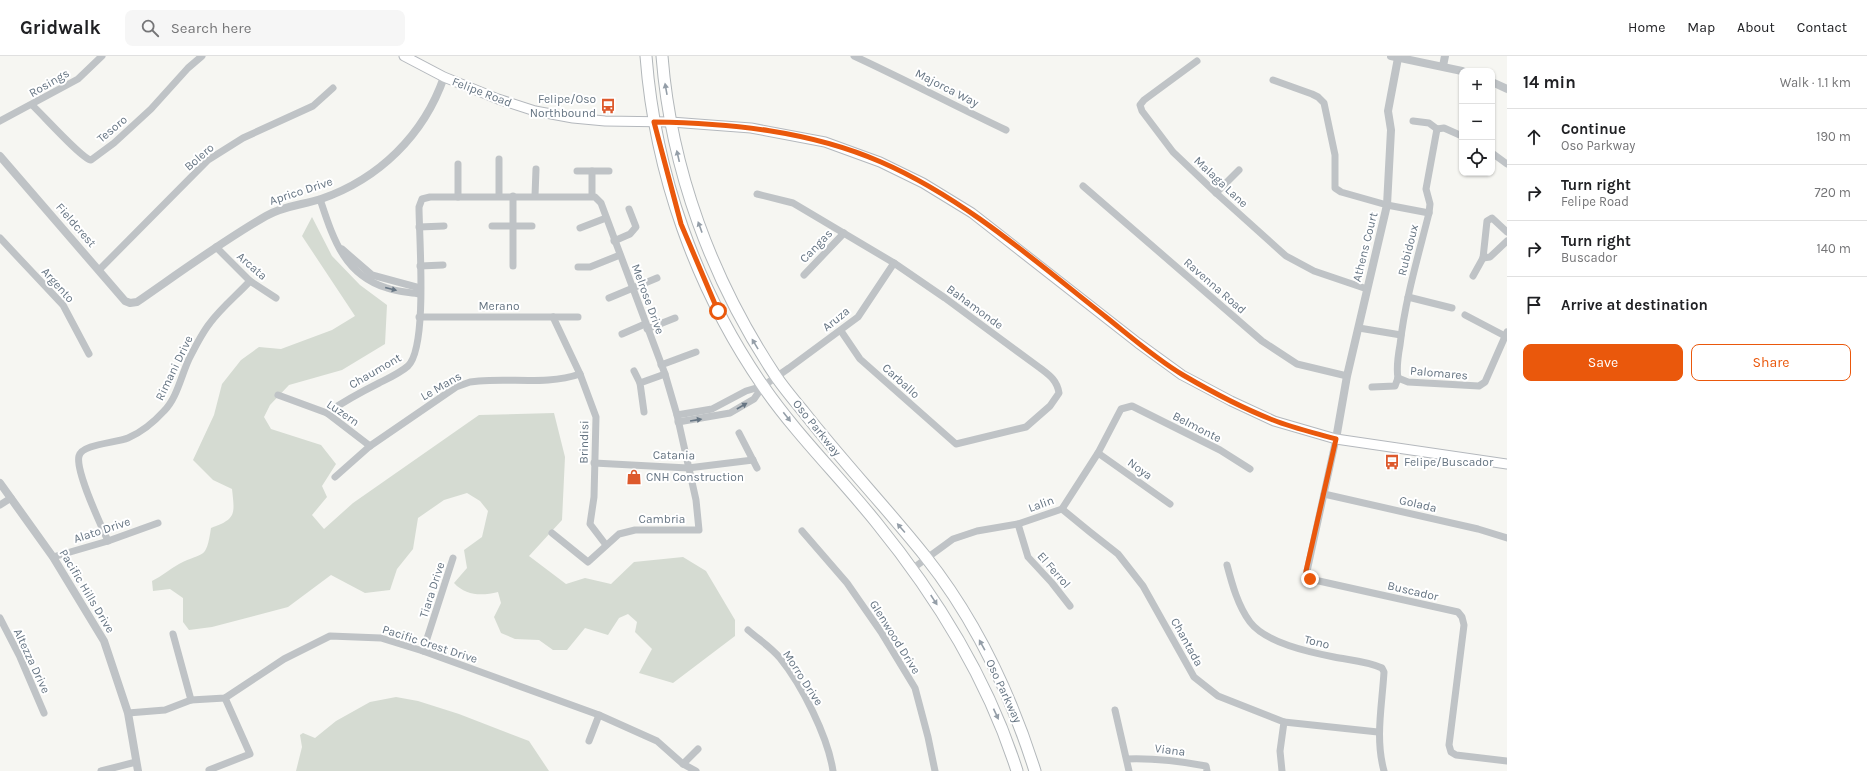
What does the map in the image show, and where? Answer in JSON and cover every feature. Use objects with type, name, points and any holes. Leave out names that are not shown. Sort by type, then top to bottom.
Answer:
[{"type":"main road","name":"Felipe Road","points":[[404,56],[444,77],[498,99],[535,111],[605,121],[671,122],[751,128],[825,142],[880,162],[923,184],[972,213],[1138,343],[1182,375],[1231,401],[1274,421],[1336,439],[1507,464]]},
{"type":"main road","name":"Oso Parkway","points":[[646,56],[654,122],[672,194],[691,251],[718,311],[763,386],[798,431],[876,522],[912,568],[949,622],[968,656],[1000,724],[1018,771]]},
{"type":"main road","name":"Oso Parkway","points":[[662,56],[664,84],[671,122],[687,189],[705,241],[738,314],[776,377],[819,432],[926,558],[966,617],[998,675],[1015,714],[1035,771]]},
{"type":"street","name":"Rosings","points":[[0,121],[78,79],[102,56]]},
{"type":"street","name":"Tesoro","points":[[32,105],[78,151],[87,159],[91,160],[114,143],[151,109],[188,68],[202,56]]},
{"type":"street","name":"Majorca Way","points":[[854,56],[906,79],[936,97],[1006,130]]},
{"type":"street","points":[[1443,66],[1445,56]]},
{"type":"street","points":[[1394,57],[1459,70]]},
{"type":"street","name":"Athens Court","points":[[1336,439],[1348,376],[1387,205],[1391,130],[1388,111],[1394,57]]},
{"type":"street","name":"Malaga Lane","points":[[1197,61],[1144,100],[1140,105],[1142,111],[1173,152],[1216,194],[1286,256],[1314,271],[1367,289]]},
{"type":"street","name":"Aprico Drive","points":[[137,302],[216,247],[267,215],[288,207],[320,199],[347,188],[367,177],[388,162],[410,139],[418,127],[432,104],[444,77]]},
{"type":"street","points":[[1273,80],[1312,94],[1324,103],[1335,156],[1335,188],[1341,192],[1387,205],[1429,213]]},
{"type":"street","points":[[1495,83],[1507,89]]},
{"type":"street","name":"Bolero","points":[[99,270],[208,160],[243,138],[313,106],[333,88]]},
{"type":"street","points":[[1413,121],[1429,124],[1437,129],[1444,128],[1459,135]]},
{"type":"street","name":"Rubidoux","points":[[1398,378],[1397,371],[1401,335],[1408,297],[1429,213],[1430,204],[1426,189],[1437,129]]},
{"type":"street","points":[[1495,155],[1507,164]]},
{"type":"street","name":"Fieldcrest","points":[[0,156],[125,301],[130,303],[137,302]]},
{"type":"street","points":[[499,159],[499,196]]},
{"type":"street","points":[[458,164],[458,197]]},
{"type":"street","points":[[535,196],[536,169]]},
{"type":"street","points":[[1216,194],[1239,170]]},
{"type":"street","points":[[577,171],[609,171]]},
{"type":"street","points":[[320,199],[329,225],[341,249],[370,277],[420,291],[419,207],[422,199],[430,197],[592,196],[592,171]]},
{"type":"street","name":"Ravenna Road","points":[[1083,186],[1262,341],[1297,364],[1348,376]]},
{"type":"street","name":"Bahamonde","points":[[757,194],[793,203],[894,263],[945,298],[1040,368],[1058,385],[1059,393],[1050,406],[1026,427],[962,444],[952,442]]},
{"type":"street","points":[[513,196],[513,266]]},
{"type":"street","name":"Melrose Drive","points":[[592,196],[601,203],[665,374],[696,500],[698,530]]},
{"type":"street","points":[[614,241],[630,234],[636,227],[629,209]]},
{"type":"street","points":[[580,228],[606,218]]},
{"type":"street","points":[[1473,276],[1483,258],[1487,221],[1492,218],[1507,232]]},
{"type":"street","points":[[419,226],[444,226]]},
{"type":"street","points":[[492,226],[532,226]]},
{"type":"street","name":"Cangas","points":[[804,275],[844,233]]},
{"type":"street","name":"Argento","points":[[0,238],[64,305],[89,354]]},
{"type":"street","points":[[1483,258],[1490,257],[1507,241]]},
{"type":"street","name":"Arcata","points":[[216,247],[250,281],[276,298]]},
{"type":"street","points":[[578,267],[590,267],[620,255]]},
{"type":"street","name":"Aruza","points":[[763,386],[841,331],[858,317],[894,263]]},
{"type":"street","points":[[420,266],[443,265]]},
{"type":"street","points":[[609,298],[657,278]]},
{"type":"street","name":"Rimani Drive","points":[[108,542],[80,472],[79,456],[82,450],[127,438],[144,430],[166,410],[188,360],[210,323],[250,281]]},
{"type":"street","name":"Chaumont","points":[[326,413],[402,371],[411,362],[418,341],[420,291]]},
{"type":"street","points":[[1408,297],[1452,308]]},
{"type":"street","points":[[1465,315],[1506,334]]},
{"type":"street","name":"Merano","points":[[419,317],[578,317]]},
{"type":"street","name":"Brindisi","points":[[553,317],[580,374],[596,417],[594,497],[590,524],[606,545]]},
{"type":"street","points":[[622,334],[675,318]]},
{"type":"street","points":[[1359,328],[1401,335]]},
{"type":"street","name":"Carballo","points":[[841,331],[860,359],[952,442]]},
{"type":"street","name":"Palomares","points":[[1398,378],[1408,382],[1479,386],[1485,382],[1506,334]]},
{"type":"street","points":[[661,365],[696,352]]},
{"type":"street","points":[[634,371],[640,383],[644,412]]},
{"type":"street","name":"Le Mans","points":[[335,477],[370,446],[456,387],[470,382],[487,380],[555,380],[580,374]]},
{"type":"street","points":[[640,383],[665,374]]},
{"type":"street","points":[[1372,387],[1395,386],[1398,378]]},
{"type":"street","points":[[677,419],[718,406],[746,391],[763,386]]},
{"type":"street","points":[[677,419],[730,413],[754,399],[763,386]]},
{"type":"street","name":"Luzern","points":[[278,394],[326,413],[370,446]]},
{"type":"street","points":[[718,406],[721,415]]},
{"type":"street","name":"Lalin","points":[[912,568],[953,538],[977,531],[1018,524],[1062,509],[1098,452],[1121,409],[1132,406]]},
{"type":"street","name":"Belmonte","points":[[1132,406],[1220,450],[1250,469]]},
{"type":"street","points":[[739,433],[757,468]]},
{"type":"street","name":"Buscador","points":[[1336,439],[1306,576],[1310,579],[1458,612],[1462,617],[1464,625],[1449,745],[1451,752],[1456,755],[1507,761]]},
{"type":"street","name":"Noya","points":[[1098,452],[1170,504]]},
{"type":"street","name":"Catania","points":[[594,463],[688,468],[753,460]]},
{"type":"street","name":"Pacific Hills Drive","points":[[0,483],[53,557],[104,641],[128,713],[138,771]]},
{"type":"street","name":"Golada","points":[[1324,494],[1478,529],[1507,538]]},
{"type":"street","points":[[0,505],[11,498]]},
{"type":"street","name":"Chantada","points":[[1062,509],[1118,554],[1143,586],[1194,677],[1218,696],[1284,722],[1378,732]]},
{"type":"street","name":"Alato Drive","points":[[53,557],[108,542],[158,523]]},
{"type":"street","name":"El Ferrol","points":[[1018,524],[1028,557],[1052,583],[1070,606]]},
{"type":"street","name":"Cambria","points":[[552,533],[588,562],[620,534],[635,530],[698,530]]},
{"type":"street","name":"Glenwood Drive","points":[[802,531],[847,583],[881,632],[915,688],[935,771]]},
{"type":"street","name":"Tiara Drive","points":[[424,651],[454,558]]},
{"type":"street","name":"Tono","points":[[1227,565],[1234,589],[1246,615],[1251,623],[1268,636],[1299,649],[1382,668],[1384,672],[1378,732]]},
{"type":"street","name":"Altezza Drive","points":[[0,618],[20,657],[44,713]]},
{"type":"street","name":"Morro Drive","points":[[748,630],[780,658],[810,704],[831,758],[833,771]]},
{"type":"street","points":[[173,634],[191,700]]},
{"type":"street","name":"Pacific Crest Drive","points":[[226,698],[284,659],[330,636],[381,638],[424,651],[599,715],[657,741],[683,764],[696,771]]},
{"type":"street","points":[[128,713],[165,710],[191,700],[226,698],[250,754],[209,770]]},
{"type":"street","points":[[1115,710],[1129,771]]},
{"type":"street","points":[[590,741],[599,715]]},
{"type":"street","points":[[1282,771],[1280,750],[1284,722]]},
{"type":"street","points":[[1378,732],[1384,771]]},
{"type":"street","points":[[683,764],[698,749]]},
{"type":"street","name":"Viana","points":[[1127,759],[1154,758],[1182,762],[1206,766],[1207,771]]},
{"type":"street","points":[[102,771],[136,762]]},
{"type":"shaded area","points":[[312,217],[332,256],[360,285],[387,305],[385,344],[342,370],[289,385],[270,405],[264,417],[271,429],[321,445],[336,464],[322,486],[327,497],[312,515],[324,529],[353,503],[479,415],[554,413],[565,457],[562,520],[529,556],[566,584],[585,578],[611,584],[634,562],[683,557],[706,571],[735,620],[735,636],[673,683],[639,673],[652,649],[635,632],[637,622],[628,614],[619,618],[608,635],[585,628],[567,650],[553,650],[539,640],[515,639],[501,633],[494,617],[501,603],[498,592],[486,594],[469,593],[454,583],[467,568],[464,550],[482,537],[488,511],[480,501],[467,493],[444,500],[418,518],[413,549],[397,569],[390,590],[365,593],[331,575],[288,607],[212,627],[189,630],[183,622],[183,598],[170,589],[153,591],[152,581],[179,564],[202,554],[207,546],[211,528],[225,522],[232,515],[234,505],[232,489],[213,480],[193,460],[214,415],[222,384],[241,360],[259,347],[281,349],[332,330],[355,316],[302,236]]},
{"type":"shaded area","points":[[396,697],[418,701],[459,714],[529,741],[549,771],[296,771],[302,747],[300,735],[303,733],[315,738],[336,721],[370,702]]},
{"type":"place","name":"Felipe/Oso Northbound","points":[[608,106]]},
{"type":"place","name":"Felipe/Buscador","points":[[1392,462]]},
{"type":"place","name":"CNH Construction","points":[[634,477]]},
{"type":"route","points":[[718,311],[691,251],[681,224],[654,122],[751,128],[788,134],[825,142],[880,162],[923,184],[972,213],[1138,343],[1182,375],[1231,401],[1274,421],[1336,439],[1306,571],[1306,576],[1310,579]]}]
